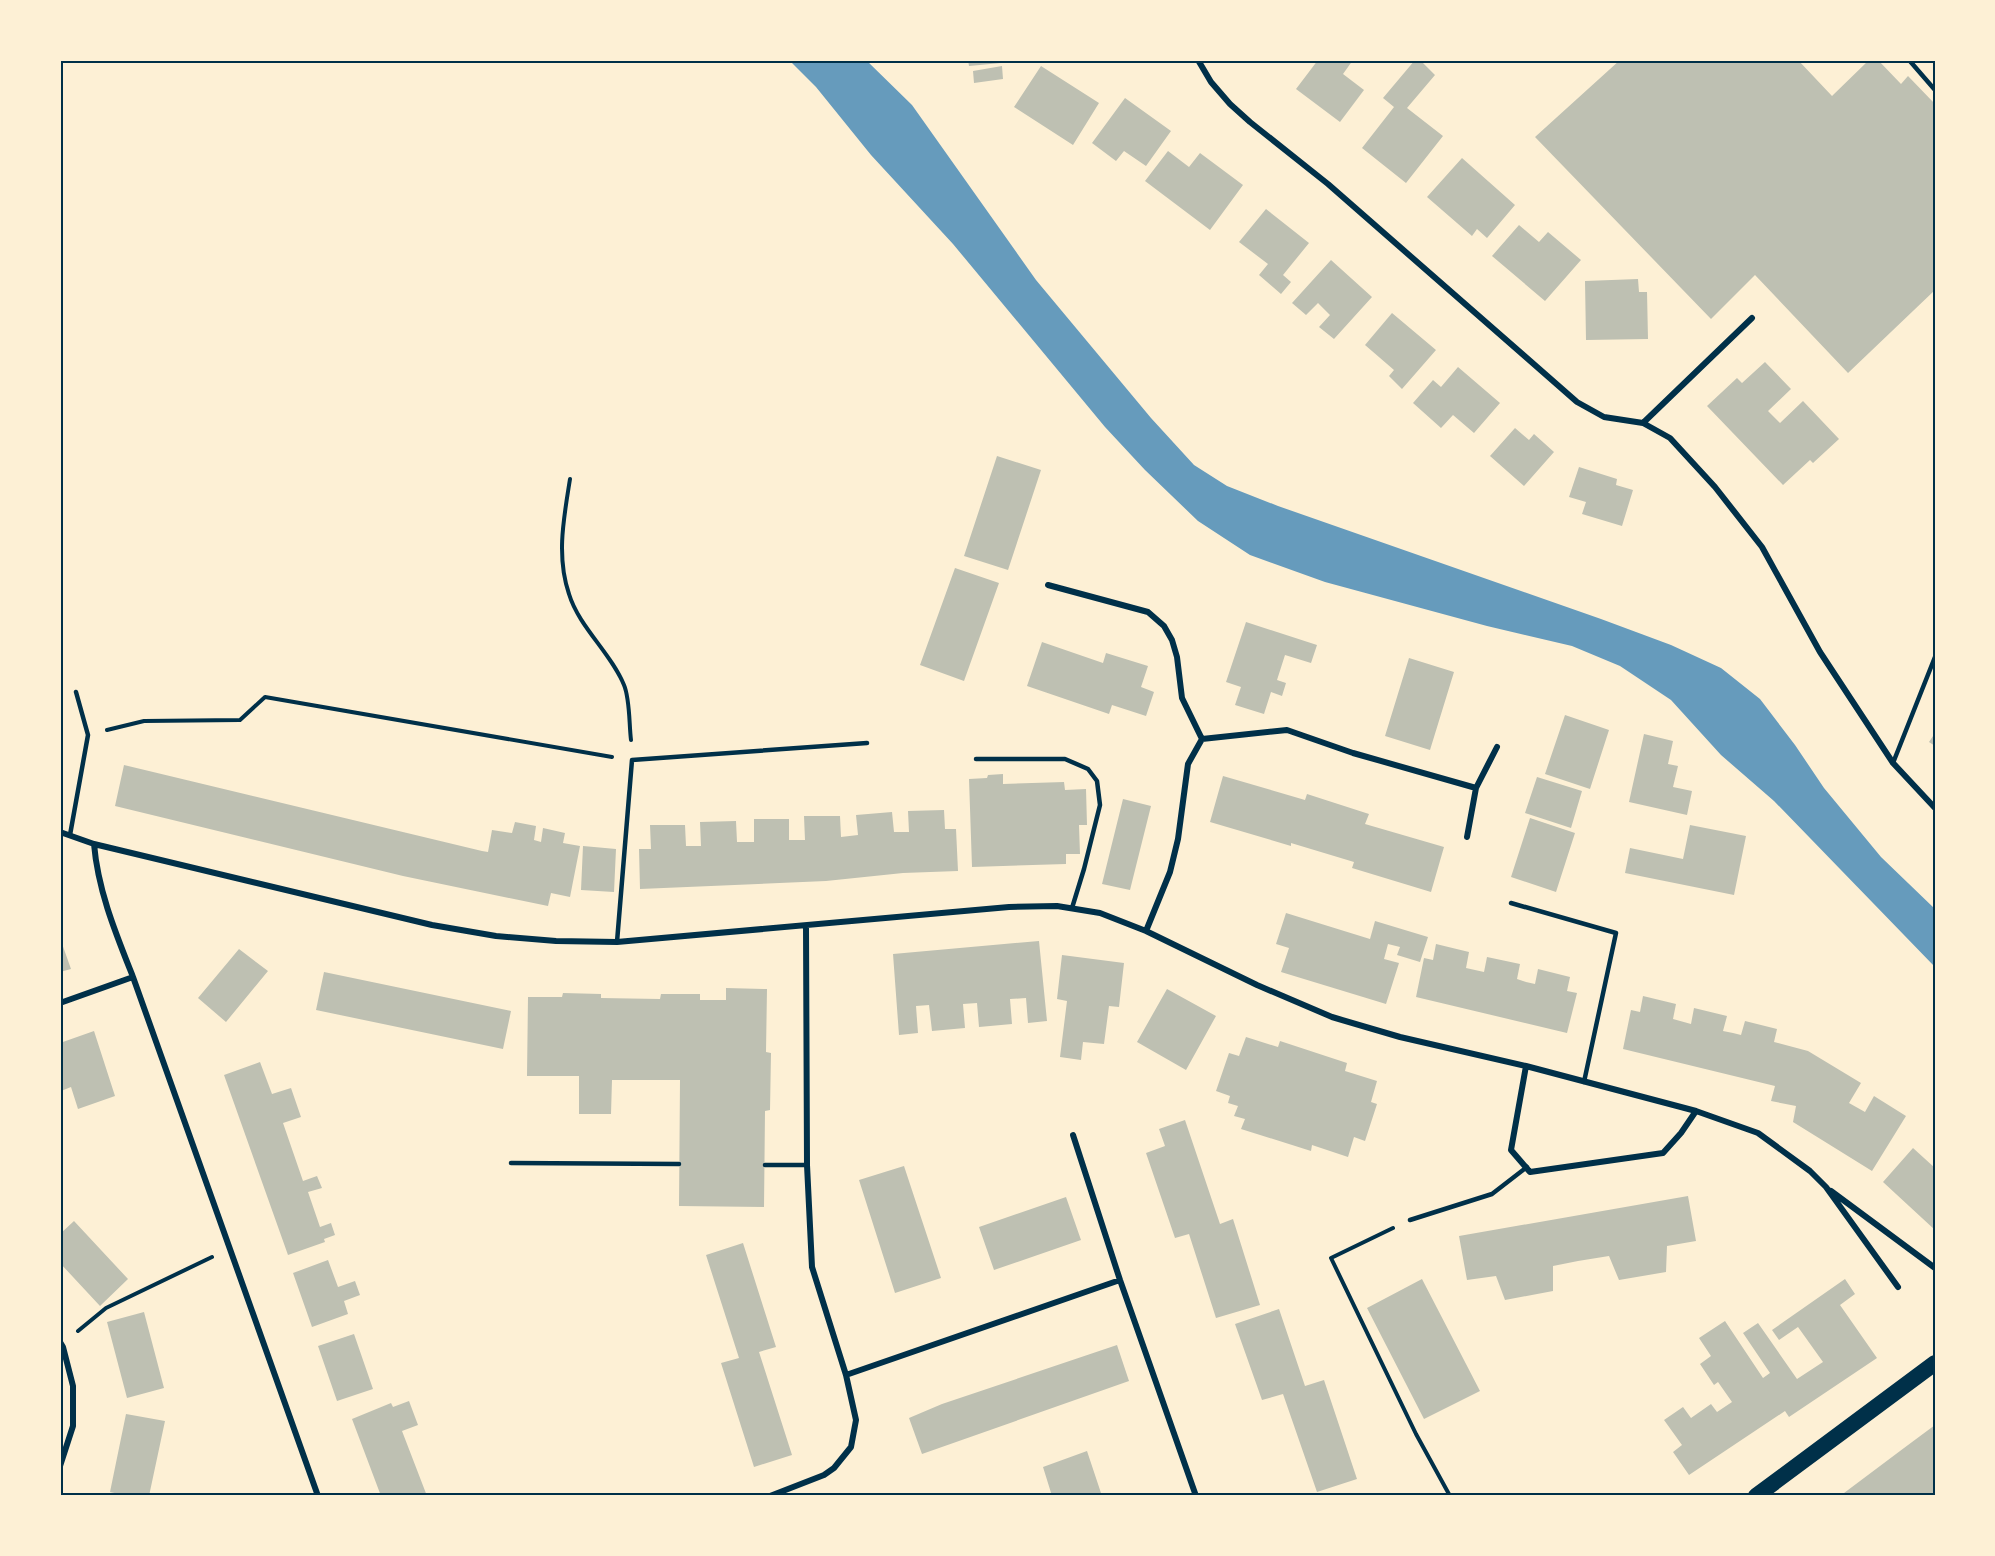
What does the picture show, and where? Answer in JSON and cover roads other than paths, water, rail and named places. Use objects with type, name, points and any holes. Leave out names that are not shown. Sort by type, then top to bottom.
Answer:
[{"type":"highway","points":[[1756,1496],[1935,1363]]},
{"type":"street","points":[[1198,60],[1211,82],[1230,104],[1328,184],[1577,402],[1604,417],[1643,423],[1670,438],[1715,487],[1762,546],[1820,652],[1893,763],[1935,808]]},
{"type":"street","points":[[1643,423],[1752,318]]},
{"type":"street","points":[[1048,585],[1148,612],[1164,626],[1172,640],[1177,657],[1182,698],[1203,739]]},
{"type":"street","points":[[1203,739],[1287,730],[1353,753],[1476,789]]},
{"type":"street","points":[[1146,931],[1170,872],[1178,838],[1188,764],[1203,739]]},
{"type":"street","points":[[1467,837],[1476,789],[1497,747]]},
{"type":"street","points":[[60,832],[94,844],[432,926],[496,936],[556,941],[617,942],[1009,907],[1072,908],[1100,913],[1146,931],[1257,985],[1332,1017],[1400,1037],[1526,1066],[1696,1111],[1758,1133],[1935,1268]]},
{"type":"street","points":[[94,844],[96,871],[105,904],[318,1496]]},
{"type":"street","points":[[770,1496],[824,1475],[834,1468],[850,1447],[856,1420],[846,1375],[812,1267],[807,1165],[806,926]]},
{"type":"street","points":[[60,1003],[133,977]]},
{"type":"street","points":[[1526,1066],[1511,1150],[1530,1172],[1663,1153],[1696,1111]]},
{"type":"street","points":[[1073,1135],[1120,1280],[1196,1496]]},
{"type":"street","points":[[1826,1187],[1898,1287]]},
{"type":"street","points":[[846,1375],[1120,1280]]},
{"type":"street","points":[[60,1466],[73,1426],[73,1386],[62,1344]]},
{"type":"lane","points":[[1909,60],[1935,90]]},
{"type":"lane","points":[[1893,763],[1935,657]]},
{"type":"lane","points":[[70,835],[88,735],[76,692]]},
{"type":"lane","points":[[617,942],[632,760],[867,743]]},
{"type":"lane","points":[[976,759],[1065,759],[1088,769],[1098,781],[1100,805],[1072,908]]},
{"type":"lane","points":[[1511,903],[1616,933],[1584,1082]]},
{"type":"lane","points":[[511,1163],[679,1164]]},
{"type":"lane","points":[[765,1165],[807,1165]]},
{"type":"lane","points":[[1410,1220],[1492,1194],[1527,1167]]},
{"type":"water","points":[[789,60],[866,60],[912,105],[1036,280],[1151,418],[1194,465],[1227,486],[1278,506],[1601,619],[1671,645],[1721,668],[1760,699],[1824,788],[1881,857],[1935,909],[1935,967],[1774,801],[1721,755],[1671,700],[1620,666],[1572,646],[1487,626],[1325,582],[1250,555],[1198,521],[1145,470],[1105,427],[953,244],[871,155],[816,87]]}]
